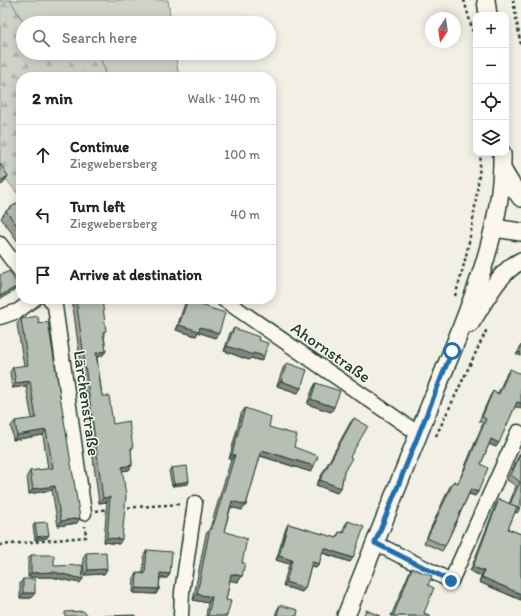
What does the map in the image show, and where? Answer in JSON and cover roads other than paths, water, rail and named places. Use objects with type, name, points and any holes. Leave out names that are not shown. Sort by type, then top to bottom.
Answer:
[{"type":"main road","points":[[486,0],[488,12]]},
{"type":"main road","points":[[502,161],[510,184],[521,198]]},
{"type":"main road","points":[[346,616],[375,543],[426,438],[452,351],[477,288],[494,228],[502,161]]},
{"type":"main road","points":[[494,228],[521,232]]},
{"type":"main road","points":[[452,351],[494,286],[505,274],[521,261]]},
{"type":"street","points":[[0,244],[16,265]]},
{"type":"street","points":[[0,317],[18,311],[27,304]]},
{"type":"street","name":"Lärchenstraße","points":[[54,304],[84,513]]},
{"type":"street","name":"Ahornstraße","points":[[231,304],[426,438]]},
{"type":"street","points":[[375,543],[451,581],[518,432]]},
{"type":"street","points":[[181,616],[182,592],[195,503]]}]
